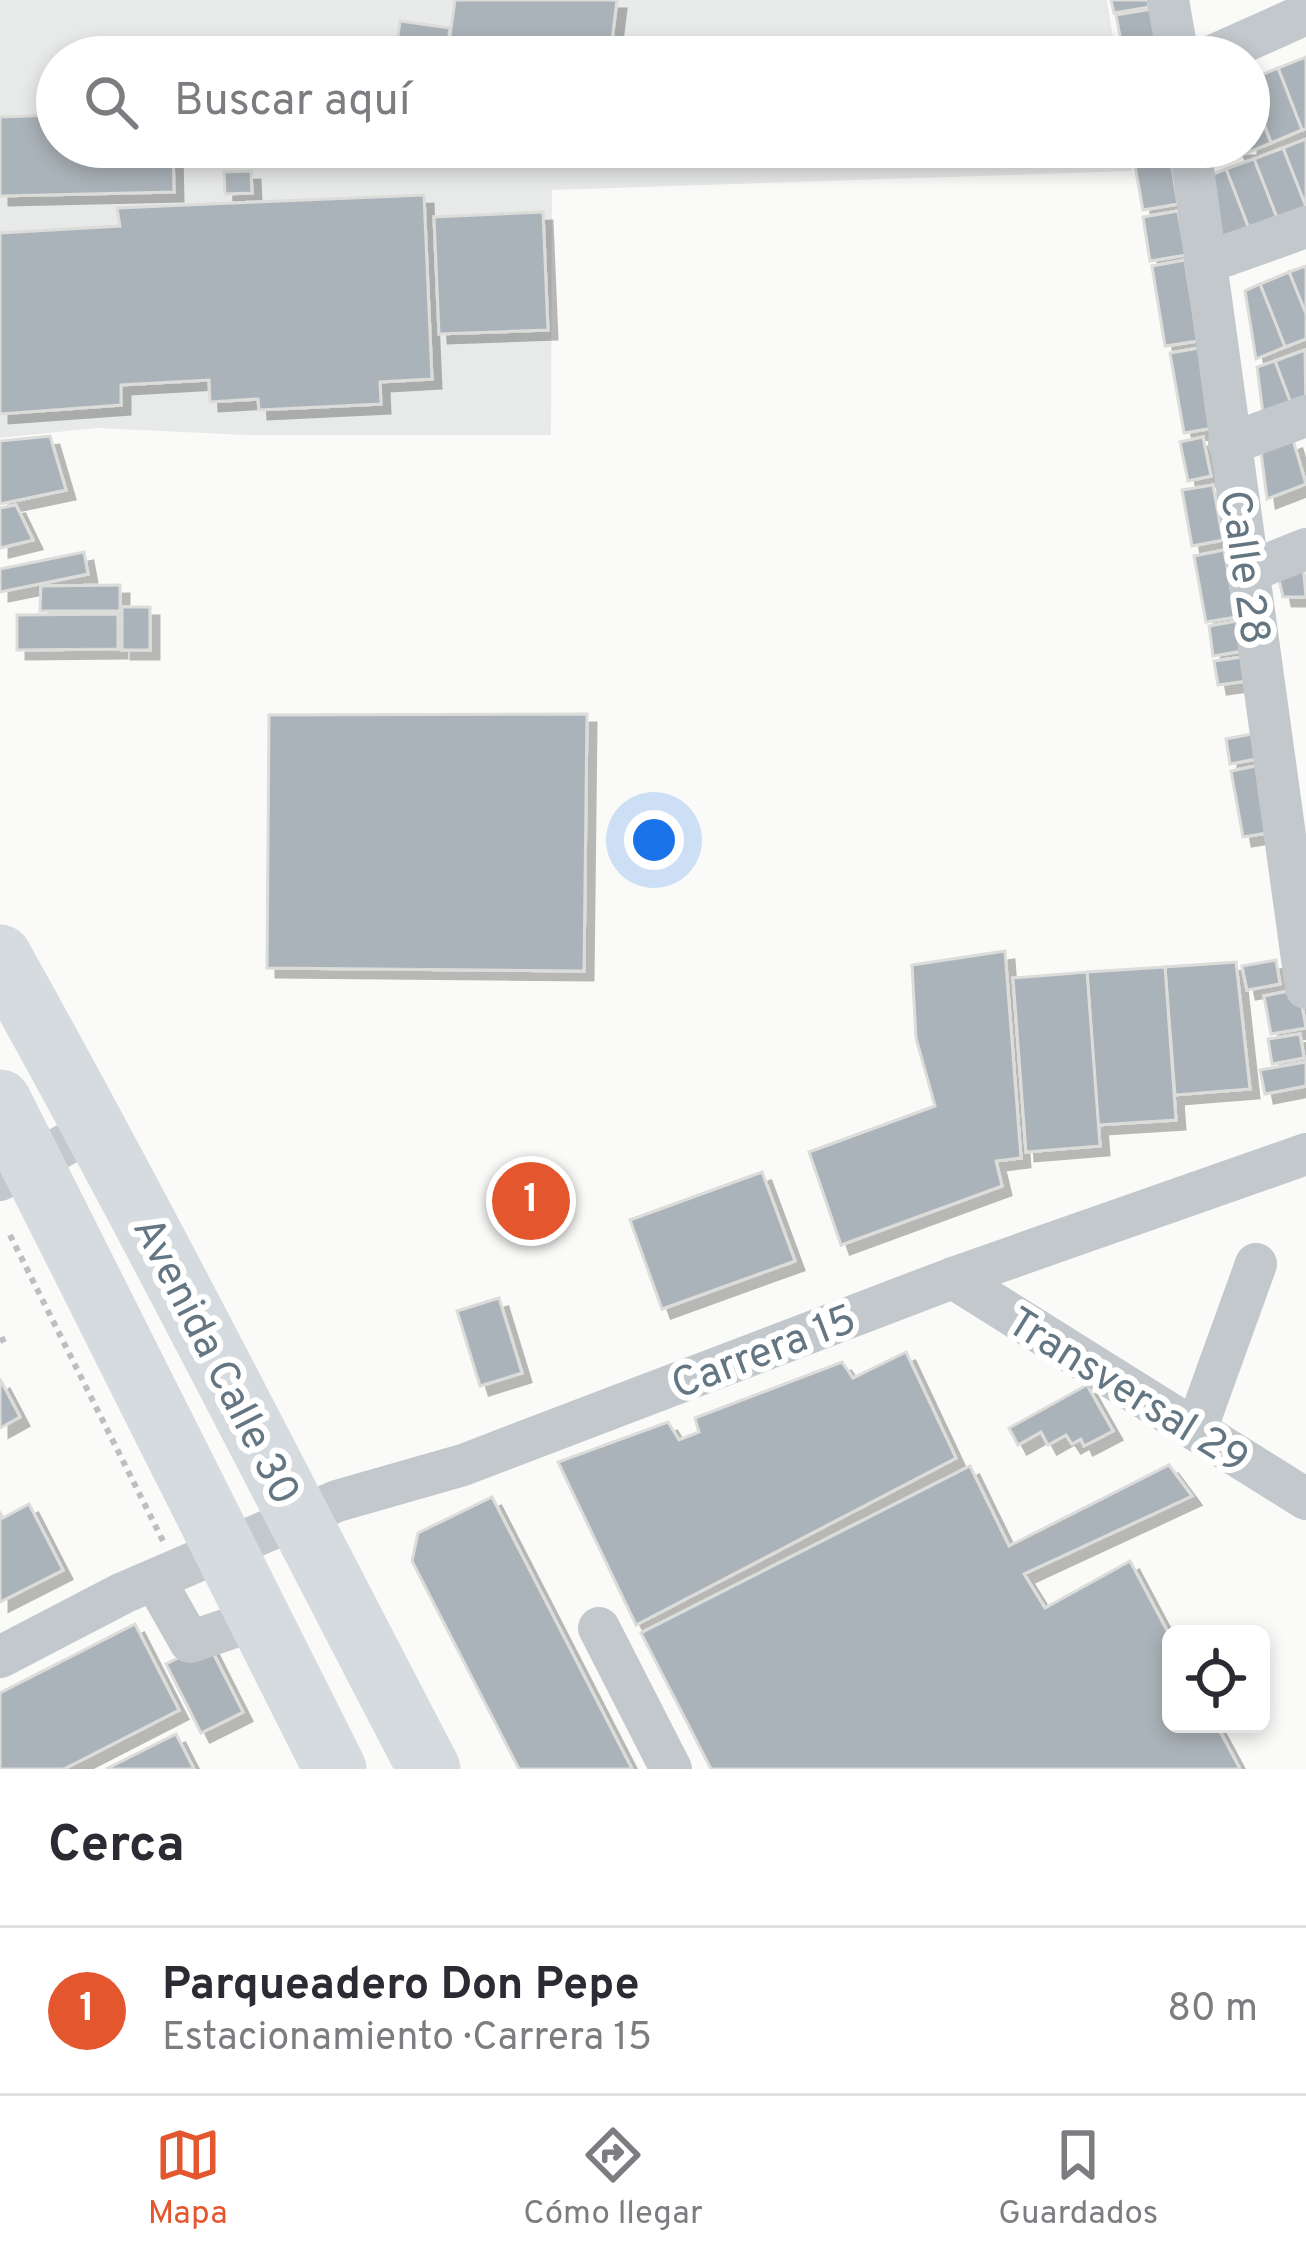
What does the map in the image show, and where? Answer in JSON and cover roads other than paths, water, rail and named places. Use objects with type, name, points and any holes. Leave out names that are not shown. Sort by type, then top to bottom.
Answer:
[{"type":"highway","name":"Avenida Calle 30","points":[[0,956],[97,1128],[429,1769]]},
{"type":"highway","name":"Avenida Calle 30","points":[[0,1101],[15,1171],[224,1552],[335,1769]]},
{"type":"street","points":[[1168,0],[1174,36]]},
{"type":"street","points":[[1257,36],[1306,14]]},
{"type":"street","name":"Calle 28","points":[[1193,168],[1305,972]]},
{"type":"street","points":[[1205,263],[1306,227]]},
{"type":"street","points":[[1229,445],[1306,416]]},
{"type":"street","points":[[1248,572],[1306,549]]},
{"type":"street","points":[[15,1171],[97,1128]]},
{"type":"street","name":"Carrera 15","points":[[0,1657],[123,1593],[160,1561],[224,1552],[337,1502],[463,1465],[953,1278],[1306,1154]]},
{"type":"street","points":[[1196,1430],[1256,1264]]},
{"type":"street","name":"Transversal 29","points":[[953,1278],[1306,1499]]},
{"type":"street","points":[[160,1561],[190,1642],[258,1619]]},
{"type":"street","points":[[599,1628],[671,1769]]},
{"type":"place","name":"Parqueadero Don Pepe","points":[[531,1201]]}]
